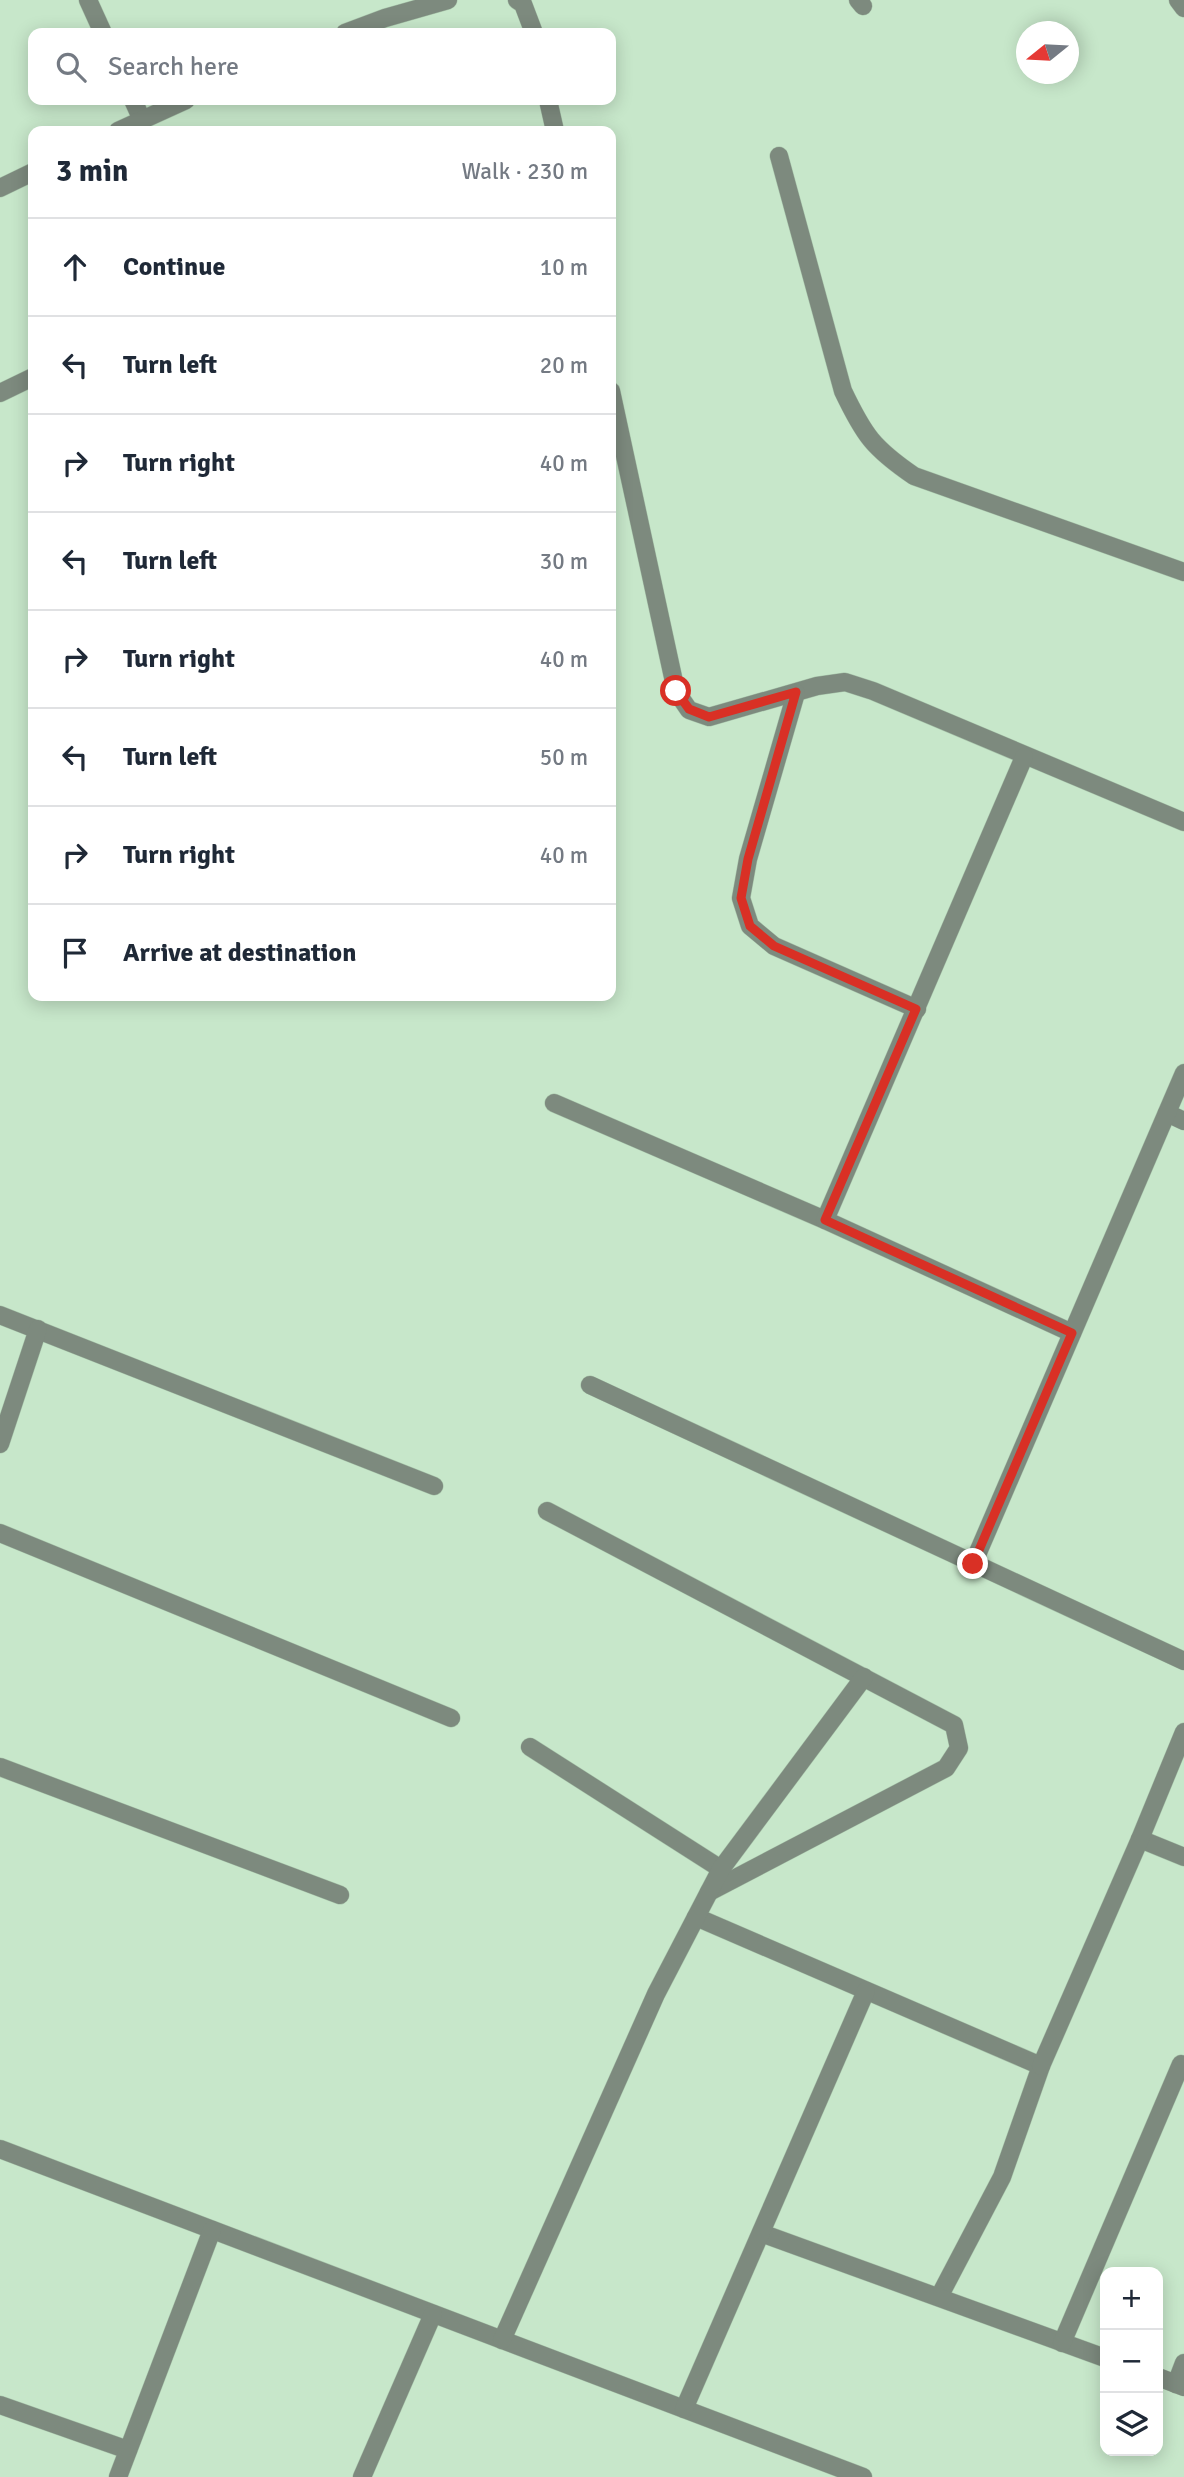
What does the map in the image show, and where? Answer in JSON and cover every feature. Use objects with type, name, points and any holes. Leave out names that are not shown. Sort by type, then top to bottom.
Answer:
[{"type":"street","points":[[88,0],[101,28]]},
{"type":"street","points":[[358,28],[448,0]]},
{"type":"street","points":[[517,0],[523,4],[533,28]]},
{"type":"street","points":[[1178,0],[1184,8]]},
{"type":"street","points":[[135,105],[142,120]]},
{"type":"street","points":[[129,126],[175,105]]},
{"type":"street","points":[[549,105],[554,126]]},
{"type":"street","points":[[779,156],[843,391],[860,425],[877,449],[914,476],[1184,572]]},
{"type":"street","points":[[0,188],[28,174]]},
{"type":"street","points":[[0,393],[28,379]]},
{"type":"street","points":[[616,414],[676,691],[689,709],[709,717],[796,692],[845,682],[873,691],[1024,757],[1184,822]]},
{"type":"street","points":[[796,692],[748,859],[741,898],[750,926],[774,946],[916,1009]]},
{"type":"street","points":[[825,1220],[1024,757]]},
{"type":"street","points":[[973,1564],[1184,1073]]},
{"type":"street","points":[[554,1103],[825,1220],[1072,1333]]},
{"type":"street","points":[[1167,1113],[1184,1121]]},
{"type":"street","points":[[0,1315],[434,1486]]},
{"type":"street","points":[[0,1444],[38,1329]]},
{"type":"street","points":[[590,1385],[1184,1661]]},
{"type":"street","points":[[547,1511],[954,1725],[959,1748],[946,1768],[709,1892]]},
{"type":"street","points":[[0,1533],[451,1718]]},
{"type":"street","points":[[502,2340],[656,1994],[721,1869],[864,1677]]},
{"type":"street","points":[[940,2297],[1002,2177],[1041,2066],[1184,1732]]},
{"type":"street","points":[[530,1747],[721,1869]]},
{"type":"street","points":[[0,1767],[340,1895]]},
{"type":"street","points":[[1140,1839],[1184,1857]]},
{"type":"street","points":[[696,1917],[1041,2066]]},
{"type":"street","points":[[684,2409],[866,1991]]},
{"type":"street","points":[[1062,2343],[1181,2064]]},
{"type":"street","points":[[0,2149],[863,2477]]},
{"type":"street","points":[[118,2477],[212,2230]]},
{"type":"street","points":[[761,2233],[1100,2356]]},
{"type":"street","points":[[362,2477],[433,2314]]},
{"type":"street","points":[[1163,2379],[1180,2385],[1184,2363]]},
{"type":"street","points":[[0,2405],[128,2450]]},
{"type":"route","points":[[676,691],[689,709],[709,717],[796,692],[748,859],[741,898],[750,926],[774,946],[916,1009],[825,1220],[1072,1333],[973,1564]]}]
